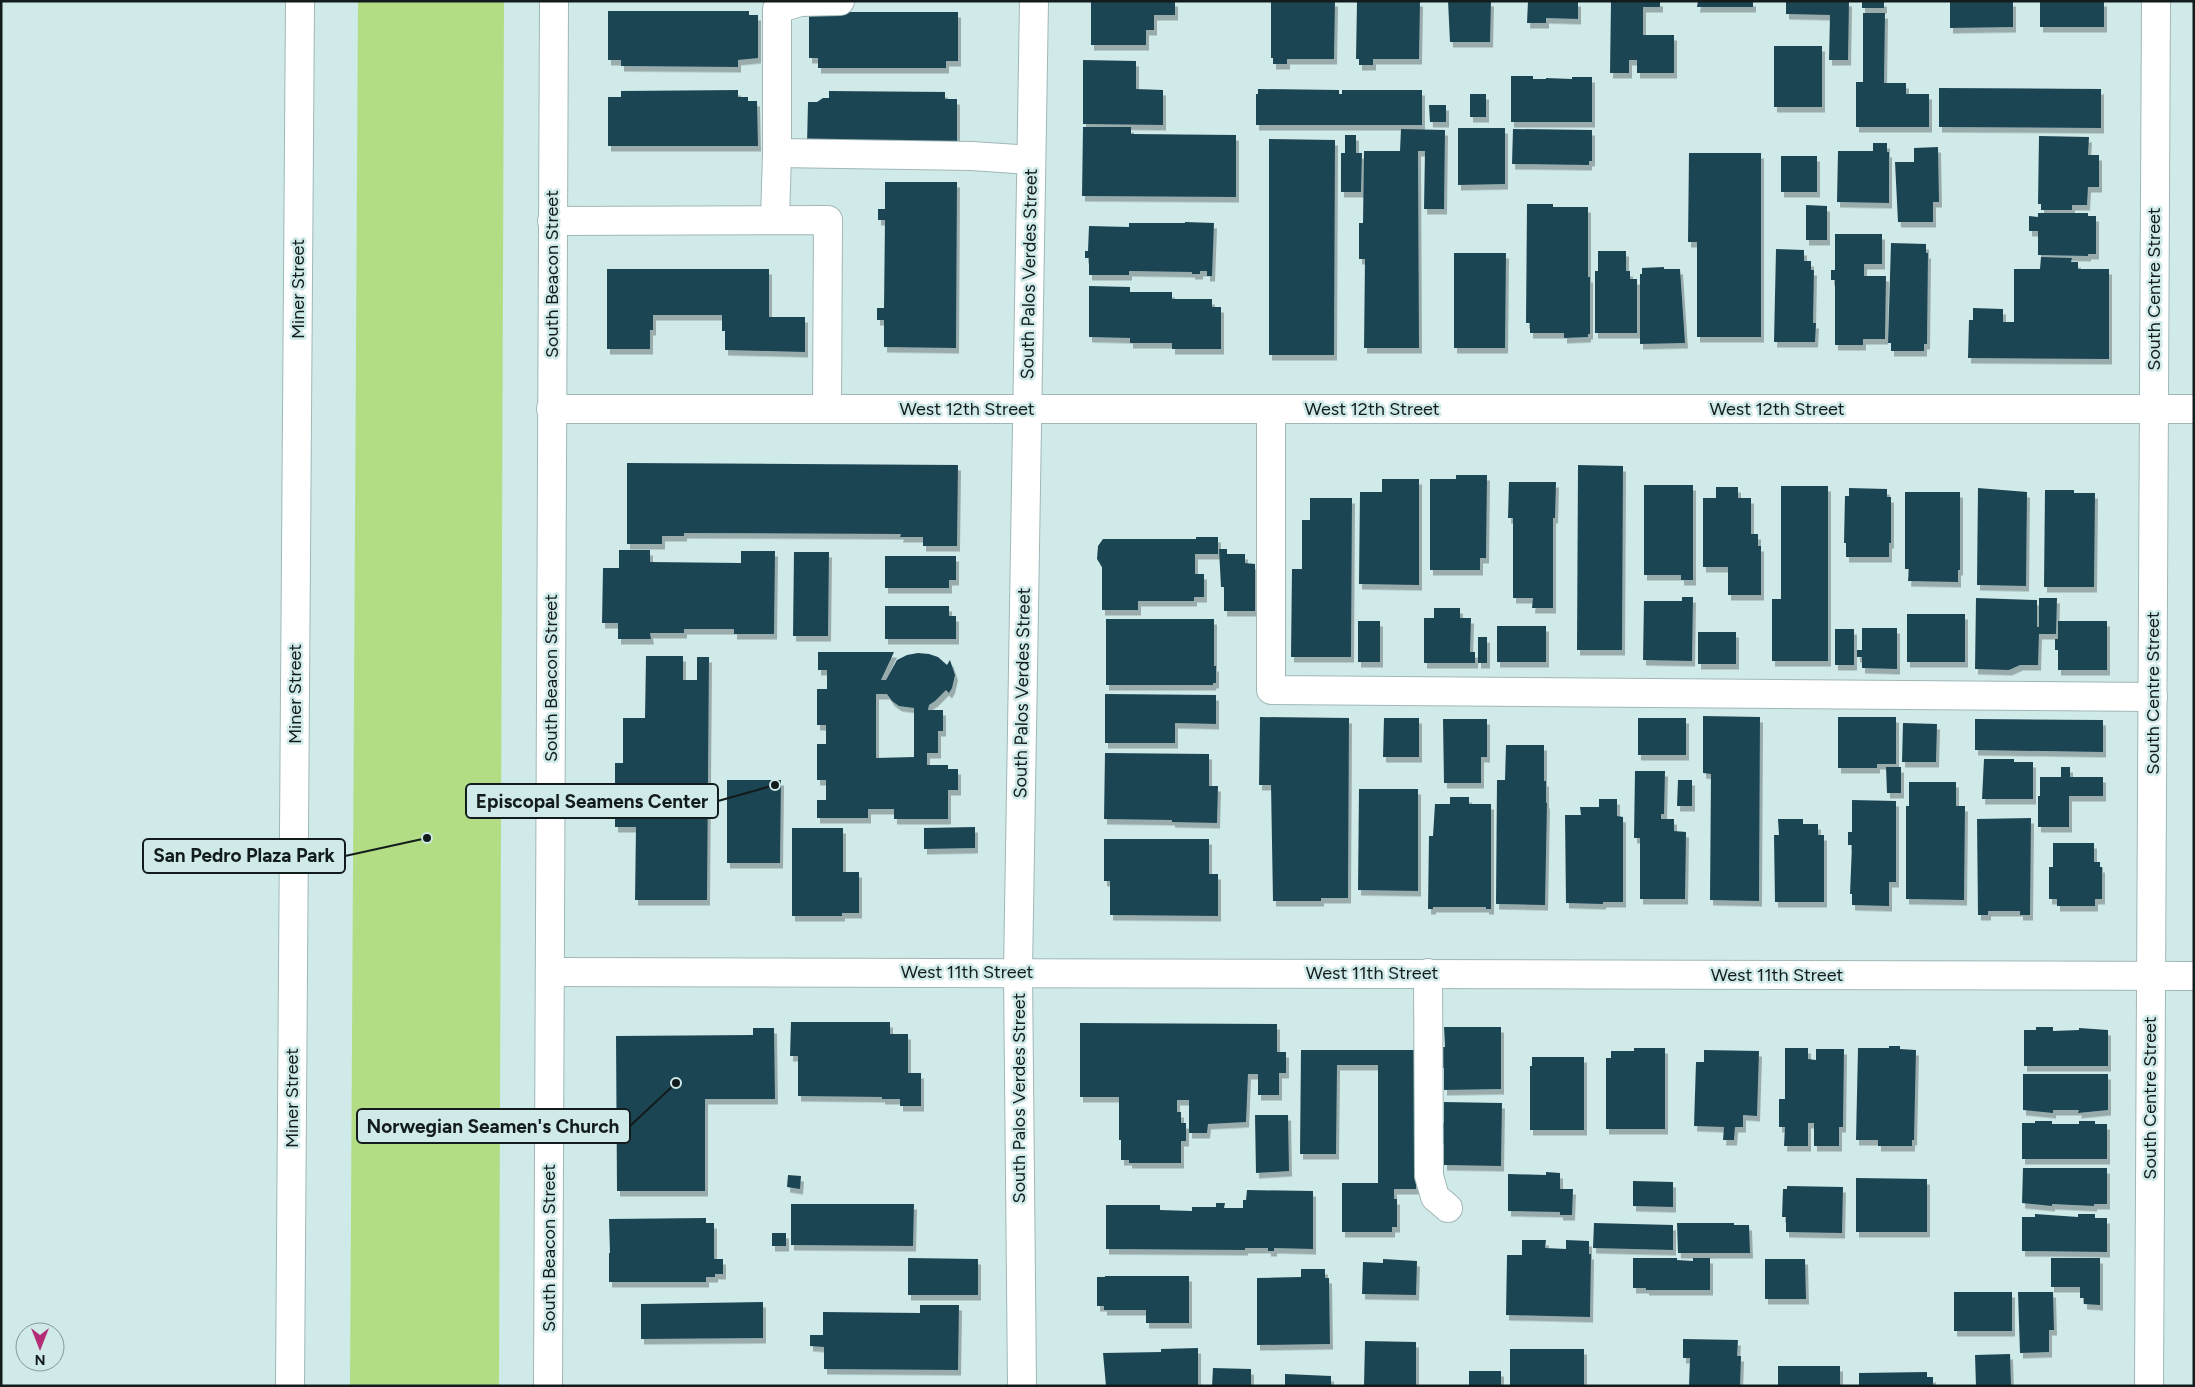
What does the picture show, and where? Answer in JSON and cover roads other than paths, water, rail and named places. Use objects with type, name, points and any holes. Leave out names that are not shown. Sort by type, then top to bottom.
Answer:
[{"type":"street","name":"Miner Street","points":[[290,1386],[300,1]]},
{"type":"street","name":"South Beacon Street","points":[[548,1386],[554,1]]},
{"type":"street","points":[[775,220],[777,9],[800,2],[840,1]]},
{"type":"street","name":"South Palos Verdes Street","points":[[1022,1386],[1018,972],[1034,1]]},
{"type":"street","name":"South Centre Street","points":[[2149,1386],[2156,1]]},
{"type":"street","points":[[777,153],[972,156],[1031,160]]},
{"type":"street","points":[[552,221],[828,220],[827,409]]},
{"type":"street","name":"West 12th Street","points":[[551,409],[2194,409]]},
{"type":"street","points":[[1271,409],[1271,690],[2153,697]]},
{"type":"street","name":"West 11th Street","points":[[551,972],[2194,976]]},
{"type":"street","points":[[1428,973],[1429,1176],[1434,1197],[1448,1208]]},
{"type":"place","name":"Episcopal Seamens Center","points":[[775,785]]},
{"type":"place","name":"San Pedro Plaza Park","points":[[427,838]]},
{"type":"place","name":"Norwegian Seamen's Church","points":[[676,1083]]}]
